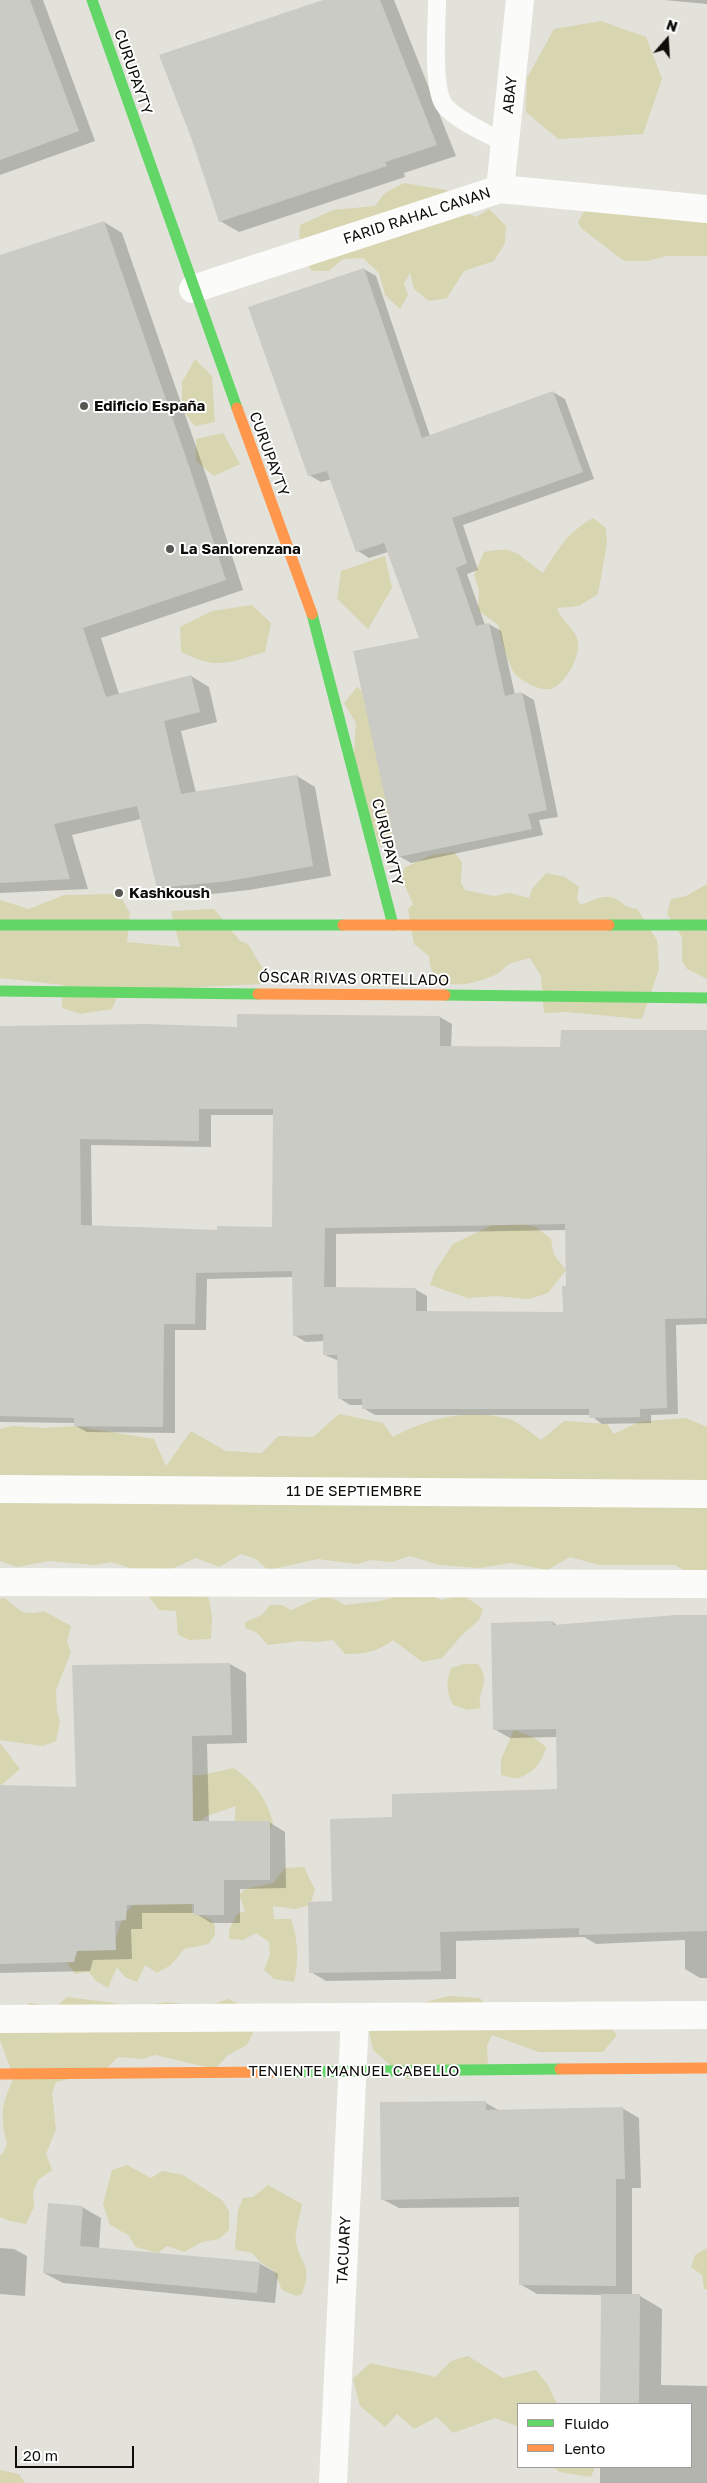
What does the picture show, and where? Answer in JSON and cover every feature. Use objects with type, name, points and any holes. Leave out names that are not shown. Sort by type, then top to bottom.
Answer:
[{"type":"street","name":"CURUPAYTY","points":[[92,0],[193,289],[315,623],[392,925]]},
{"type":"street","name":"ABAY","points":[[500,189],[520,0]]},
{"type":"street","name":"FARID RAHAL CANAN","points":[[193,289],[500,189],[707,209]]},
{"type":"street","points":[[0,925],[707,925]]},
{"type":"street","name":"ÓSCAR RIVAS ORTELLADO","points":[[0,991],[707,998]]},
{"type":"street","name":"11 DE SEPTIEMBRE","points":[[0,1489],[707,1494]]},
{"type":"street","points":[[0,1582],[707,1584]]},
{"type":"street","points":[[0,2019],[707,2015]]},
{"type":"street","name":"TACUARY","points":[[333,2483],[355,2017]]},
{"type":"street","name":"TENIENTE MANUEL CABELLO","points":[[0,2074],[707,2068]]},
{"type":"lane","points":[[437,0],[439,92],[444,104],[454,113],[504,143]]},
{"type":"shaded area","points":[[601,21],[646,37],[662,79],[643,134],[558,139],[526,112],[527,78],[554,29]]},
{"type":"shaded area","points":[[404,183],[452,191],[464,212],[476,217],[489,209],[506,226],[505,243],[494,261],[464,271],[447,298],[429,301],[414,289],[410,273],[404,284],[408,295],[400,309],[385,295],[379,273],[363,258],[343,259],[329,271],[312,271],[302,249],[300,225],[333,210],[375,206],[385,193]]},
{"type":"shaded area","points":[[586,208],[707,217],[707,256],[666,256],[647,261],[624,261],[581,228],[578,222]]},
{"type":"shaded area","points":[[195,359],[212,376],[215,422],[195,426],[182,409],[182,382]]},
{"type":"shaded area","points":[[223,433],[240,464],[214,476],[196,461],[196,439]]},
{"type":"shaded area","points":[[593,518],[606,528],[607,544],[598,594],[579,606],[557,608],[577,638],[577,655],[571,669],[558,685],[549,689],[538,688],[515,674],[502,643],[498,625],[478,610],[479,590],[474,575],[484,552],[496,550],[511,551],[543,573],[570,535]]},
{"type":"shaded area","points":[[385,556],[392,588],[368,629],[337,599],[341,571]]},
{"type":"shaded area","points":[[252,605],[271,623],[265,652],[231,662],[214,663],[194,658],[181,652],[180,627],[212,611]]},
{"type":"shaded area","points":[[357,687],[385,708],[400,842],[380,847],[353,768],[356,723],[344,703]]},
{"type":"shaded area","points":[[454,852],[462,862],[461,883],[465,890],[494,896],[510,893],[529,898],[532,889],[546,873],[565,877],[579,887],[577,899],[581,905],[599,898],[612,897],[628,907],[637,909],[657,940],[659,969],[642,1019],[565,1012],[544,1013],[541,976],[530,958],[511,963],[497,974],[474,982],[453,984],[444,982],[436,977],[431,968],[429,956],[414,944],[408,909],[413,904],[402,879],[404,868],[431,855]]},
{"type":"shaded area","points":[[707,884],[707,979],[687,969],[682,961],[682,937],[667,914],[671,899],[686,896]]},
{"type":"shaded area","points":[[119,894],[130,913],[127,942],[180,947],[171,911],[214,909],[240,941],[248,944],[263,969],[261,984],[120,991],[112,1009],[81,1014],[62,1008],[63,985],[0,978],[0,900],[29,909],[64,895]]},
{"type":"shaded area","points":[[519,1223],[536,1227],[551,1239],[554,1255],[566,1270],[548,1293],[529,1299],[497,1296],[468,1298],[430,1285],[435,1271],[453,1244],[494,1224]]},
{"type":"shaded area","points":[[339,1414],[383,1423],[393,1437],[433,1420],[461,1415],[490,1415],[510,1419],[541,1440],[564,1421],[607,1424],[614,1434],[639,1422],[686,1418],[707,1427],[707,1580],[702,1582],[675,1565],[599,1565],[570,1557],[547,1570],[511,1563],[479,1568],[439,1565],[410,1556],[392,1562],[372,1560],[357,1564],[318,1559],[268,1570],[256,1559],[241,1554],[219,1567],[196,1558],[156,1576],[111,1562],[94,1565],[50,1561],[17,1567],[0,1561],[0,1429],[13,1426],[46,1428],[74,1426],[154,1439],[166,1466],[191,1431],[226,1451],[262,1453],[278,1436],[313,1437]]},
{"type":"shaded area","points":[[207,1589],[212,1617],[211,1639],[189,1640],[178,1635],[176,1611],[159,1610],[146,1593]]},
{"type":"shaded area","points":[[421,1590],[441,1600],[463,1595],[483,1609],[479,1620],[462,1635],[442,1658],[422,1662],[393,1640],[376,1650],[352,1654],[345,1654],[333,1640],[300,1641],[268,1645],[256,1632],[245,1628],[245,1622],[262,1615],[270,1605],[282,1605],[291,1610],[318,1599],[331,1598],[344,1605],[380,1601]]},
{"type":"shaded area","points":[[5,1598],[23,1612],[44,1611],[71,1626],[67,1642],[71,1652],[56,1690],[57,1712],[60,1721],[56,1741],[43,1746],[0,1740],[0,1599]]},
{"type":"shaded area","points":[[464,1664],[478,1664],[482,1671],[484,1682],[480,1697],[481,1708],[468,1710],[453,1705],[451,1700],[448,1691],[448,1678],[451,1668]]},
{"type":"shaded area","points":[[514,1730],[533,1737],[546,1747],[542,1757],[532,1771],[522,1776],[511,1778],[501,1775],[501,1759]]},
{"type":"shaded area","points":[[0,1743],[20,1769],[0,1786]]},
{"type":"shaded area","points":[[234,1768],[254,1785],[267,1806],[273,1823],[267,1835],[234,1827],[236,1806],[207,1816],[194,1826],[174,1789],[187,1775],[202,1775]]},
{"type":"shaded area","points":[[304,1867],[315,1890],[310,1905],[295,1909],[273,1906],[274,1919],[291,1919],[297,1958],[294,1982],[274,1979],[264,1970],[270,1954],[269,1942],[256,1933],[243,1940],[229,1939],[229,1930],[237,1914],[245,1911],[239,1895],[245,1889],[273,1883],[285,1868]]},
{"type":"shaded area","points":[[192,1888],[192,1913],[210,1919],[215,1925],[215,1935],[208,1944],[184,1949],[171,1965],[157,1973],[145,1965],[137,1982],[125,1977],[117,1967],[108,1988],[96,1981],[89,1972],[75,1974],[67,1963],[66,1953],[114,1942],[124,1914],[136,1902]]},
{"type":"shaded area","points":[[448,1996],[480,1998],[498,2024],[602,2016],[617,2035],[603,2052],[539,2052],[492,2035],[487,2046],[488,2066],[406,2079],[373,2050],[369,2031],[401,2009]]},
{"type":"shaded area","points":[[67,1997],[138,2006],[167,2002],[205,2007],[228,1999],[252,2011],[257,2025],[247,2045],[228,2055],[215,2069],[155,2055],[142,2059],[118,2057],[104,2071],[56,2082],[52,2093],[56,2129],[46,2154],[52,2170],[38,2180],[33,2192],[34,2207],[26,2224],[9,2221],[0,2217],[0,2155],[2,2155],[7,2144],[3,2126],[4,2103],[14,2078],[0,2040],[0,2022],[20,2024],[29,2003],[57,2006]]},
{"type":"shaded area","points":[[127,2165],[151,2178],[162,2171],[183,2175],[222,2200],[229,2211],[229,2230],[219,2239],[202,2242],[184,2252],[167,2246],[158,2253],[136,2247],[128,2235],[110,2225],[103,2204],[112,2170]]},
{"type":"shaded area","points":[[268,2185],[302,2204],[296,2242],[305,2266],[306,2276],[302,2294],[296,2296],[282,2290],[274,2271],[260,2262],[252,2253],[235,2250],[238,2210],[243,2198],[253,2197]]},
{"type":"shaded area","points":[[707,2248],[707,2290],[704,2289],[702,2275],[691,2267],[695,2255]]},
{"type":"shaded area","points":[[468,2356],[503,2378],[536,2370],[548,2385],[557,2403],[517,2403],[517,2426],[495,2418],[453,2433],[437,2417],[414,2429],[397,2414],[385,2427],[360,2406],[353,2379],[370,2363],[435,2377],[451,2361]]},
{"type":"shaded area","points":[[555,2468],[595,2468],[591,2477],[559,2472]]},
{"type":"shaded area","points":[[0,2470],[19,2474],[25,2483],[0,2483]]},
{"type":"building","points":[[0,0],[30,0],[79,131],[0,160]]},
{"type":"building","points":[[323,0],[380,0],[437,145],[385,162],[387,166],[219,222],[192,140],[159,55]]},
{"type":"building","points":[[104,221],[190,469],[226,580],[83,628],[106,697],[191,675],[200,712],[164,721],[181,794],[297,775],[313,866],[229,881],[157,888],[137,806],[54,824],[70,879],[0,883],[0,255]]},
{"type":"building","points":[[364,268],[422,438],[553,391],[583,472],[452,518],[467,563],[456,568],[476,626],[489,623],[505,696],[522,692],[547,810],[528,814],[532,829],[398,857],[353,651],[419,638],[384,543],[356,552],[327,471],[308,476],[248,307]]},
{"type":"building","points":[[237,1014],[440,1016],[440,1046],[560,1047],[561,1030],[707,1030],[706,1318],[665,1319],[667,1408],[640,1409],[640,1417],[589,1418],[589,1409],[362,1409],[362,1399],[338,1399],[337,1355],[323,1355],[323,1334],[293,1336],[292,1271],[196,1273],[195,1324],[164,1324],[163,1427],[74,1426],[74,1418],[0,1416],[0,1026],[147,1024],[237,1027]],"holes":[[[199,1109],[273,1109],[272,1227],[217,1226],[217,1230],[81,1225],[80,1139],[199,1141]],[[565,1224],[566,1286],[562,1286],[563,1312],[416,1311],[416,1288],[324,1287],[325,1228]]]},
{"type":"building","points":[[676,1615],[707,1615],[707,1931],[579,1935],[579,1928],[440,1932],[441,1971],[309,1973],[308,1902],[332,1901],[330,1819],[392,1817],[392,1794],[557,1789],[556,1729],[493,1730],[491,1623],[553,1621],[553,1625]]},
{"type":"building","points":[[230,1663],[232,1735],[192,1736],[193,1821],[270,1821],[270,1880],[224,1880],[224,1915],[194,1915],[194,1904],[127,1905],[126,1920],[115,1921],[116,1950],[77,1951],[74,1962],[0,1964],[0,1785],[76,1787],[72,1665]]},
{"type":"building","points":[[486,2101],[486,2110],[623,2107],[625,2179],[616,2179],[616,2286],[519,2285],[519,2197],[381,2200],[380,2102]]},
{"type":"building","points":[[48,2203],[83,2206],[80,2246],[260,2262],[257,2293],[43,2273]]},
{"type":"building","points":[[601,2294],[640,2294],[639,2403],[600,2403]]},
{"type":"traffic: fast","points":[[92,0],[237,408]]},
{"type":"traffic: fast","points":[[312,614],[393,925]]},
{"type":"traffic: fast","points":[[0,925],[343,925]]},
{"type":"traffic: fast","points":[[609,925],[707,925]]},
{"type":"traffic: fast","points":[[0,991],[258,994]]},
{"type":"traffic: fast","points":[[445,995],[707,998]]},
{"type":"traffic: fast","points":[[275,2072],[560,2069]]},
{"type":"traffic: slow","points":[[237,408],[312,614]]},
{"type":"traffic: slow","points":[[343,925],[609,925]]},
{"type":"traffic: slow","points":[[258,994],[445,995]]},
{"type":"traffic: slow","points":[[560,2069],[707,2068]]},
{"type":"traffic: slow","points":[[0,2074],[275,2072]]},
{"type":"place","name":"Edificio España","points":[[84,406]]},
{"type":"place","name":"La Sanlorenzana","points":[[170,549]]},
{"type":"place","name":"Kashkoush","points":[[119,893]]}]
